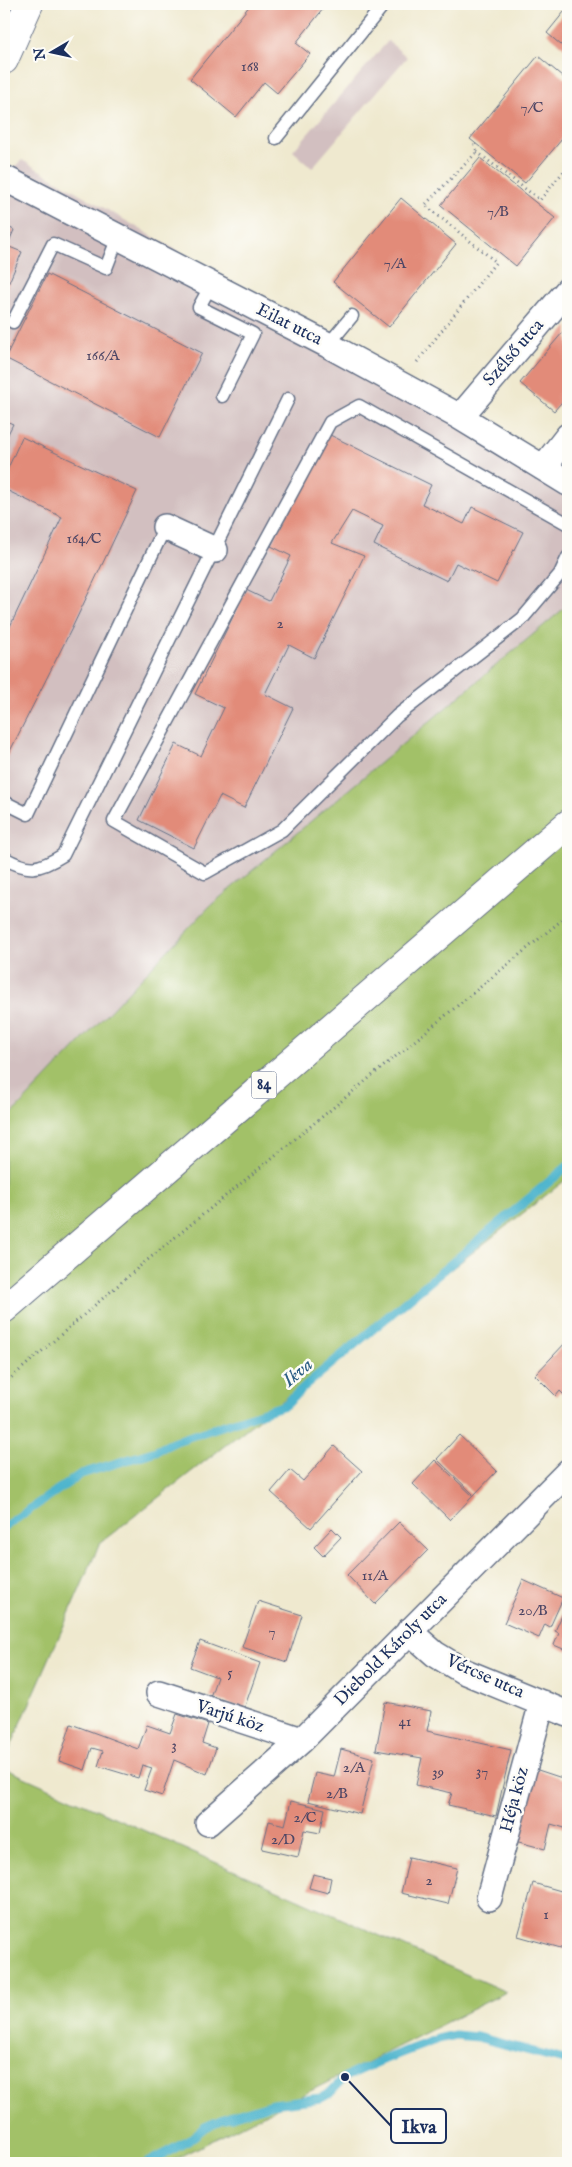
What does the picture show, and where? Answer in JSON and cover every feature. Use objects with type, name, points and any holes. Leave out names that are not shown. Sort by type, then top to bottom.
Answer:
[{"type":"main road","points":[[4,60],[29,4]]},
{"type":"main road","name":"84","points":[[4,1309],[568,824]]},
{"type":"street","name":"Eilat utca","points":[[4,178],[460,416],[568,483]]},
{"type":"street","name":"Szélső utca","points":[[460,416],[568,290]]},
{"type":"street","points":[[543,468],[568,436]]},
{"type":"street","points":[[165,527],[215,550]]},
{"type":"street","name":"Diebold Károly utca","points":[[208,1823],[302,1740],[568,1472]]},
{"type":"street","name":"Vércse utca","points":[[409,1631],[435,1654],[463,1671],[568,1714]]},
{"type":"street","name":"Varjú köz","points":[[159,1694],[302,1740]]},
{"type":"street","name":"Héja köz","points":[[489,1898],[542,1703]]},
{"type":"lane","points":[[276,138],[384,4]]},
{"type":"lane","points":[[14,322],[52,244],[106,268],[118,237]]},
{"type":"lane","points":[[211,285],[199,307],[253,334],[222,396]]},
{"type":"lane","points":[[328,346],[352,316]]},
{"type":"lane","points":[[4,858],[19,866],[44,867],[62,855],[215,550],[288,399]]},
{"type":"lane","points":[[568,524],[359,406],[330,422],[114,822],[205,873],[282,830],[397,716],[522,619],[560,574],[568,557]]},
{"type":"lane","points":[[4,802],[28,814],[165,527]]},
{"type":"path","points":[[474,142],[477,152],[540,200],[568,166]]},
{"type":"path","points":[[400,384],[496,262],[424,205],[477,152]]},
{"type":"path","points":[[4,1384],[139,1267],[568,915]]},
{"type":"shaded area","points":[[388,41],[407,57],[312,168],[293,151]]},
{"type":"shaded area","points":[[22,160],[568,479],[568,605],[210,906],[4,1122],[4,176]]},
{"type":"green space","points":[[568,605],[568,1178],[100,1543],[4,1762],[4,1122],[210,906]]},
{"type":"green space","points":[[4,1768],[506,1992],[168,2163],[4,2163]]},
{"type":"building","points":[[251,4],[327,4],[296,43],[310,54],[277,93],[264,82],[236,117],[190,79]]},
{"type":"building","points":[[568,7],[568,51],[547,33]]},
{"type":"building","points":[[538,56],[568,81],[568,132],[525,183],[470,139]]},
{"type":"building","points":[[480,158],[555,218],[516,266],[441,205]]},
{"type":"building","points":[[401,198],[456,244],[389,327],[333,282]]},
{"type":"building","points":[[4,225],[14,230],[7,246],[22,252],[4,294]]},
{"type":"building","points":[[47,274],[202,353],[160,437],[5,358]]},
{"type":"building","points":[[568,326],[568,395],[554,411],[520,383]]},
{"type":"building","points":[[4,420],[13,424],[4,442]]},
{"type":"building","points":[[326,433],[431,485],[422,504],[464,524],[472,507],[523,532],[497,583],[456,563],[447,581],[374,545],[383,526],[352,511],[332,543],[364,556],[314,658],[289,645],[265,694],[293,708],[244,808],[220,796],[194,848],[139,820],[176,744],[201,756],[224,708],[195,694],[246,590],[269,601],[291,556],[271,546]]},
{"type":"building","points":[[22,437],[137,491],[72,628],[4,763],[4,639],[62,517],[4,489],[4,477]]},
{"type":"building","points":[[568,1340],[567,1398],[560,1391],[556,1396],[535,1375]]},
{"type":"building","points":[[459,1435],[497,1471],[474,1495],[437,1459]]},
{"type":"building","points":[[334,1446],[362,1471],[311,1528],[271,1492],[290,1470],[303,1481]]},
{"type":"building","points":[[435,1460],[473,1496],[450,1520],[413,1484]]},
{"type":"building","points":[[399,1522],[428,1550],[375,1604],[347,1575]]},
{"type":"building","points":[[332,1528],[341,1537],[323,1556],[314,1547]]},
{"type":"building","points":[[523,1580],[563,1598],[550,1627],[545,1624],[539,1638],[504,1623]]},
{"type":"building","points":[[258,1601],[302,1615],[287,1662],[242,1647]]},
{"type":"building","points":[[568,1602],[568,1651],[554,1645],[559,1633],[555,1631]]},
{"type":"building","points":[[200,1641],[260,1663],[244,1709],[210,1697],[217,1677],[190,1667]]},
{"type":"building","points":[[385,1702],[431,1711],[427,1731],[511,1750],[496,1816],[448,1805],[452,1793],[416,1785],[422,1758],[376,1750]]},
{"type":"building","points":[[177,1714],[208,1724],[202,1743],[216,1748],[207,1774],[174,1760],[162,1796],[144,1790],[152,1768],[142,1765],[138,1778],[98,1766],[103,1751],[92,1748],[85,1770],[59,1761],[71,1724],[138,1749],[147,1725],[170,1733]]},
{"type":"building","points":[[341,1749],[374,1758],[360,1814],[308,1801],[315,1773],[334,1777]]},
{"type":"building","points":[[535,1769],[568,1780],[568,1829],[551,1824],[545,1849],[515,1841]]},
{"type":"building","points":[[291,1801],[325,1809],[320,1833],[304,1830],[298,1857],[262,1849],[269,1821],[285,1825]]},
{"type":"building","points":[[409,1857],[457,1868],[448,1904],[401,1893]]},
{"type":"building","points":[[313,1874],[331,1878],[328,1893],[309,1888]]},
{"type":"building","points":[[533,1883],[568,1893],[568,1950],[518,1936]]},
{"type":"waterway","name":"Ikva","points":[[4,1527],[81,1474],[156,1451],[176,1441],[285,1405],[306,1385],[568,1166]]},
{"type":"waterway","name":"Ikva","points":[[147,2163],[188,2141],[205,2127],[226,2118],[272,2104],[321,2098],[330,2093],[345,2077],[385,2059],[438,2039],[455,2035],[477,2037],[568,2061]]},
{"type":"place","name":"Ikva","points":[[345,2077]]}]
